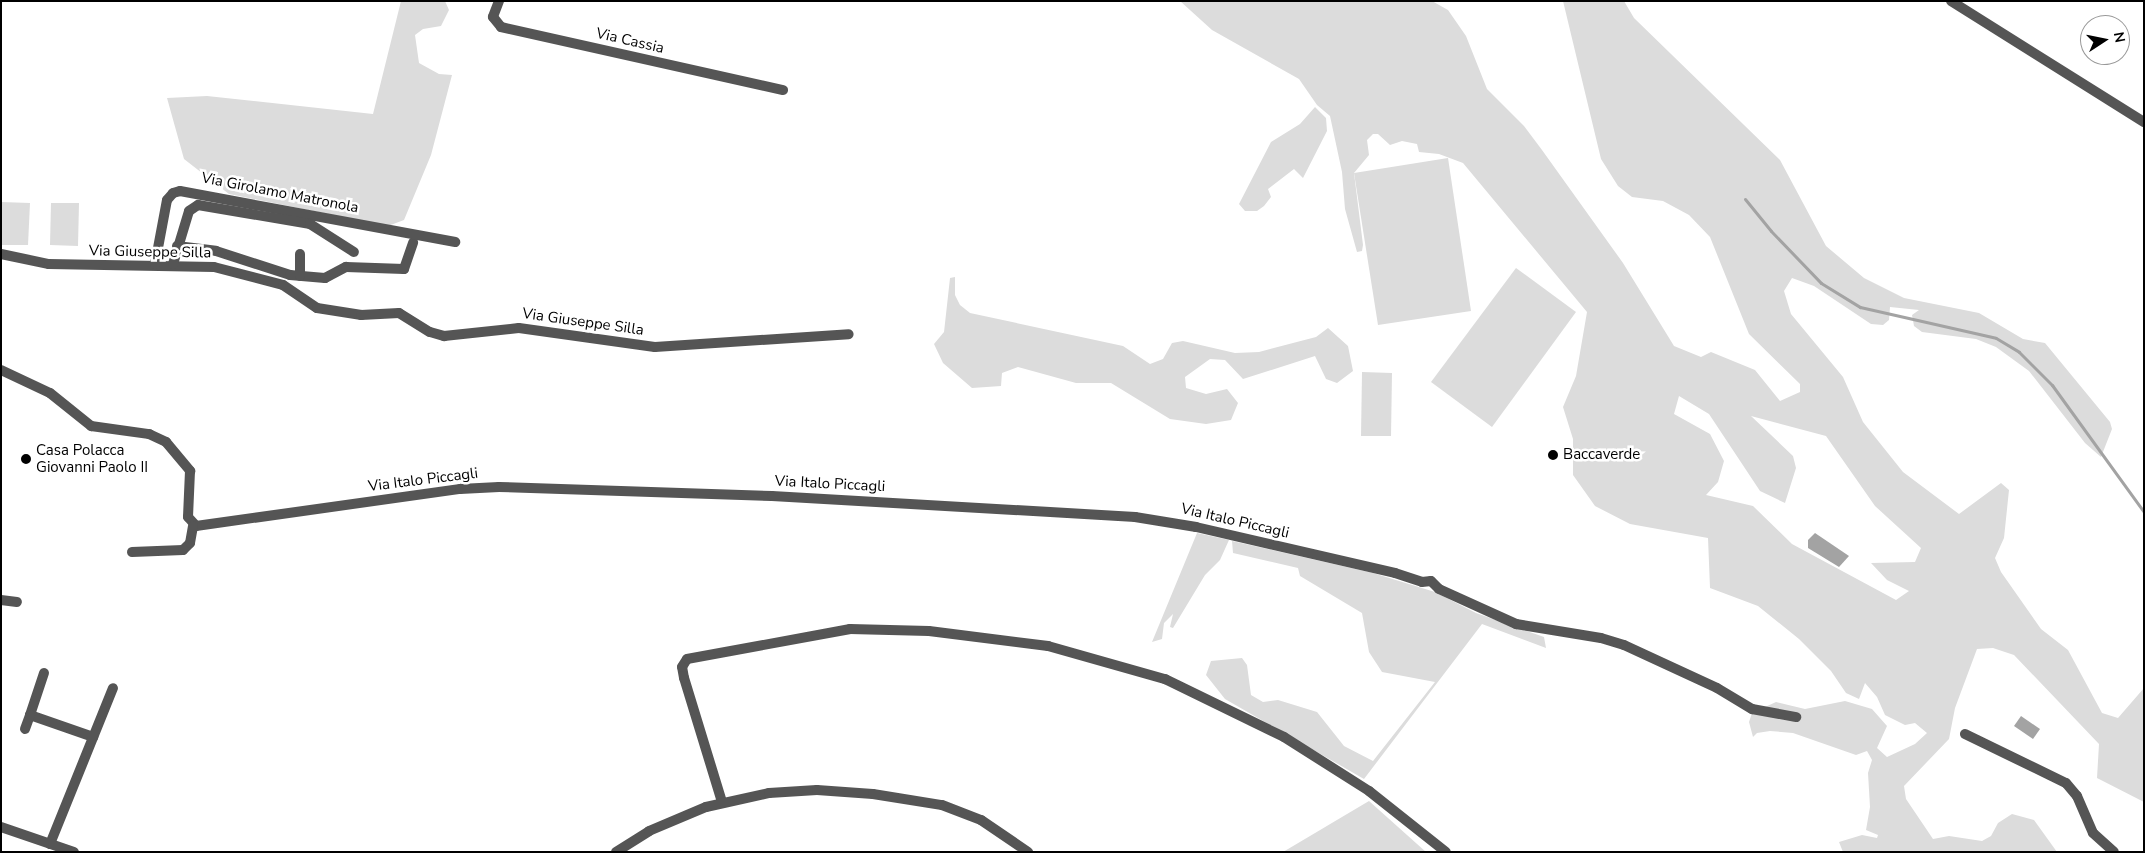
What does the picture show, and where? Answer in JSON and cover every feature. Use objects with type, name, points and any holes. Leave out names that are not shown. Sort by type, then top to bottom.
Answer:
[{"type":"street","name":"Via Cassia","points":[[498,1],[493,17],[498,26],[503,28],[782,90]]},
{"type":"street","points":[[1951,1],[2144,122]]},
{"type":"street","name":"Via Girolamo Matronola","points":[[155,264],[167,200],[170,194],[180,191],[455,242]]},
{"type":"street","points":[[173,264],[189,211],[198,205],[310,224],[354,252]]},
{"type":"street","points":[[177,246],[216,251],[300,276],[325,278],[346,267],[404,270],[413,243]]},
{"type":"street","name":"Via Giuseppe Silla","points":[[1,254],[49,264],[173,264],[214,267],[278,284],[324,310],[361,315],[400,313],[430,332],[444,336],[519,328],[655,347],[849,334]]},
{"type":"street","points":[[300,254],[300,276]]},
{"type":"street","points":[[1,370],[46,391],[91,426],[149,434],[166,442],[190,471],[188,517],[193,526],[190,543],[183,550],[132,552]]},
{"type":"street","name":"Via Italo Piccagli","points":[[193,526],[460,489],[499,487],[772,496],[1121,516],[1186,525],[1395,573],[1422,582],[1431,581],[1439,589],[1492,616],[1516,624],[1601,638],[1624,645],[1717,688],[1752,709],[1796,716]]},
{"type":"street","points":[[1,600],[17,602]]},
{"type":"street","points":[[722,802],[684,678],[682,667],[687,659],[850,629],[929,631],[1048,646],[1165,679],[1279,734],[1369,791],[1446,852]]},
{"type":"street","points":[[25,729],[44,673]]},
{"type":"street","points":[[50,844],[113,688]]},
{"type":"street","points":[[30,715],[93,737]]},
{"type":"street","points":[[1964,734],[2066,782],[2075,792],[2095,836],[2114,852]]},
{"type":"street","points":[[616,852],[666,823],[722,802],[809,790],[908,799],[960,811],[980,820],[1028,852]]},
{"type":"street","points":[[1,827],[74,852]]},
{"type":"shaded area","points":[[401,1],[445,1],[449,10],[441,26],[423,29],[415,35],[419,63],[439,74],[452,75],[431,155],[404,220],[388,226],[229,194],[184,159],[167,98],[207,96],[373,114]]},
{"type":"shaded area","points":[[1180,1],[1432,1],[1448,10],[1466,36],[1487,89],[1524,126],[1542,150],[1623,263],[1674,346],[1701,357],[1711,352],[1755,370],[1780,401],[1800,392],[1800,384],[1749,334],[1710,237],[1689,215],[1663,201],[1632,197],[1618,186],[1601,159],[1563,1],[1624,1],[1634,18],[1780,160],[1826,246],[1864,278],[1904,298],[1979,313],[2023,339],[2045,343],[2110,422],[2112,429],[2101,457],[2085,443],[2029,371],[1996,347],[1976,339],[1922,332],[1914,326],[1912,315],[1919,310],[1890,307],[1889,320],[1883,325],[1871,324],[1814,286],[1792,278],[1784,291],[1791,314],[1843,377],[1863,422],[1903,472],[1959,514],[2001,483],[2009,490],[2004,538],[1995,558],[2001,572],[2041,629],[2068,650],[2102,713],[2118,718],[2144,688],[2144,802],[2097,778],[2099,744],[2014,655],[1993,648],[1977,649],[1955,708],[1949,739],[1904,786],[1906,799],[1933,839],[1949,836],[1982,841],[1991,836],[1998,823],[2012,814],[2034,820],[2057,852],[1843,852],[1839,842],[1862,835],[1877,838],[1878,835],[1866,830],[1870,807],[1868,773],[1872,760],[1867,751],[1856,755],[1793,733],[1770,731],[1757,733],[1753,737],[1749,722],[1752,713],[1776,702],[1805,709],[1845,701],[1872,709],[1887,726],[1877,748],[1887,757],[1915,744],[1927,733],[1915,723],[1905,725],[1885,715],[1877,697],[1865,683],[1859,699],[1846,693],[1831,671],[1799,639],[1758,606],[1710,588],[1708,538],[1630,524],[1595,506],[1573,475],[1573,439],[1563,407],[1576,376],[1587,312],[1463,163],[1439,154],[1419,152],[1417,144],[1402,141],[1390,145],[1378,134],[1373,134],[1367,140],[1369,155],[1354,173],[1363,245],[1362,251],[1357,252],[1345,209],[1342,172],[1330,116],[1317,105],[1299,79],[1212,30]],"holes":[[[1679,396],[1709,414],[1760,491],[1785,503],[1796,468],[1793,456],[1751,416],[1826,436],[1875,506],[1921,548],[1915,562],[1871,563],[1887,580],[1909,591],[1896,600],[1792,544],[1753,506],[1706,495],[1718,482],[1724,461],[1710,434],[1674,414]]]},
{"type":"shaded area","points":[[1315,107],[1326,118],[1327,131],[1303,178],[1294,169],[1268,189],[1271,197],[1264,206],[1257,211],[1245,211],[1239,204],[1271,142],[1300,124]]},
{"type":"shaded area","points":[[1448,158],[1471,311],[1378,325],[1354,173]]},
{"type":"shaded area","points":[[1,202],[30,203],[28,245],[1,245]]},
{"type":"shaded area","points":[[51,203],[79,203],[78,246],[50,245]]},
{"type":"shaded area","points":[[1516,268],[1576,312],[1492,427],[1431,382]]},
{"type":"shaded area","points":[[955,277],[955,295],[960,305],[970,313],[1123,346],[1150,364],[1163,359],[1172,343],[1183,341],[1235,353],[1259,352],[1316,337],[1328,328],[1348,346],[1353,371],[1337,383],[1326,379],[1315,356],[1243,379],[1225,360],[1210,359],[1185,377],[1186,388],[1206,394],[1227,389],[1238,403],[1231,420],[1206,424],[1170,419],[1111,383],[1076,383],[1018,367],[1002,373],[1001,386],[972,388],[943,363],[934,344],[944,332],[950,278]]},
{"type":"shaded area","points":[[1362,372],[1392,373],[1391,436],[1361,436]]},
{"type":"shaded area","points":[[1197,533],[1229,540],[1220,560],[1205,575],[1173,628],[1170,627],[1173,614],[1164,623],[1162,639],[1152,642]]},
{"type":"shaded area","points":[[1815,533],[1849,556],[1839,567],[1808,548],[1808,540]]},
{"type":"shaded area","points":[[1232,541],[1373,573],[1435,592],[1476,613],[1544,637],[1546,648],[1482,624],[1364,779],[1225,699],[1206,675],[1211,661],[1242,658],[1247,665],[1251,695],[1263,702],[1278,700],[1317,712],[1344,746],[1373,761],[1435,682],[1382,672],[1369,652],[1362,613],[1300,576],[1298,568],[1233,553]]},
{"type":"shaded area","points":[[2021,716],[2040,729],[2033,739],[2014,726]]},
{"type":"shaded area","points":[[1369,801],[1426,852],[1283,852]]},
{"type":"waterway","points":[[1745,199],[1771,231],[1821,283],[1860,307],[1996,338],[2019,352],[2052,385],[2144,512]]},
{"type":"place","name":"Baccaverde","points":[[1553,455]]},
{"type":"place","name":"Casa Polacca Giovanni Paolo II","points":[[26,459]]}]
